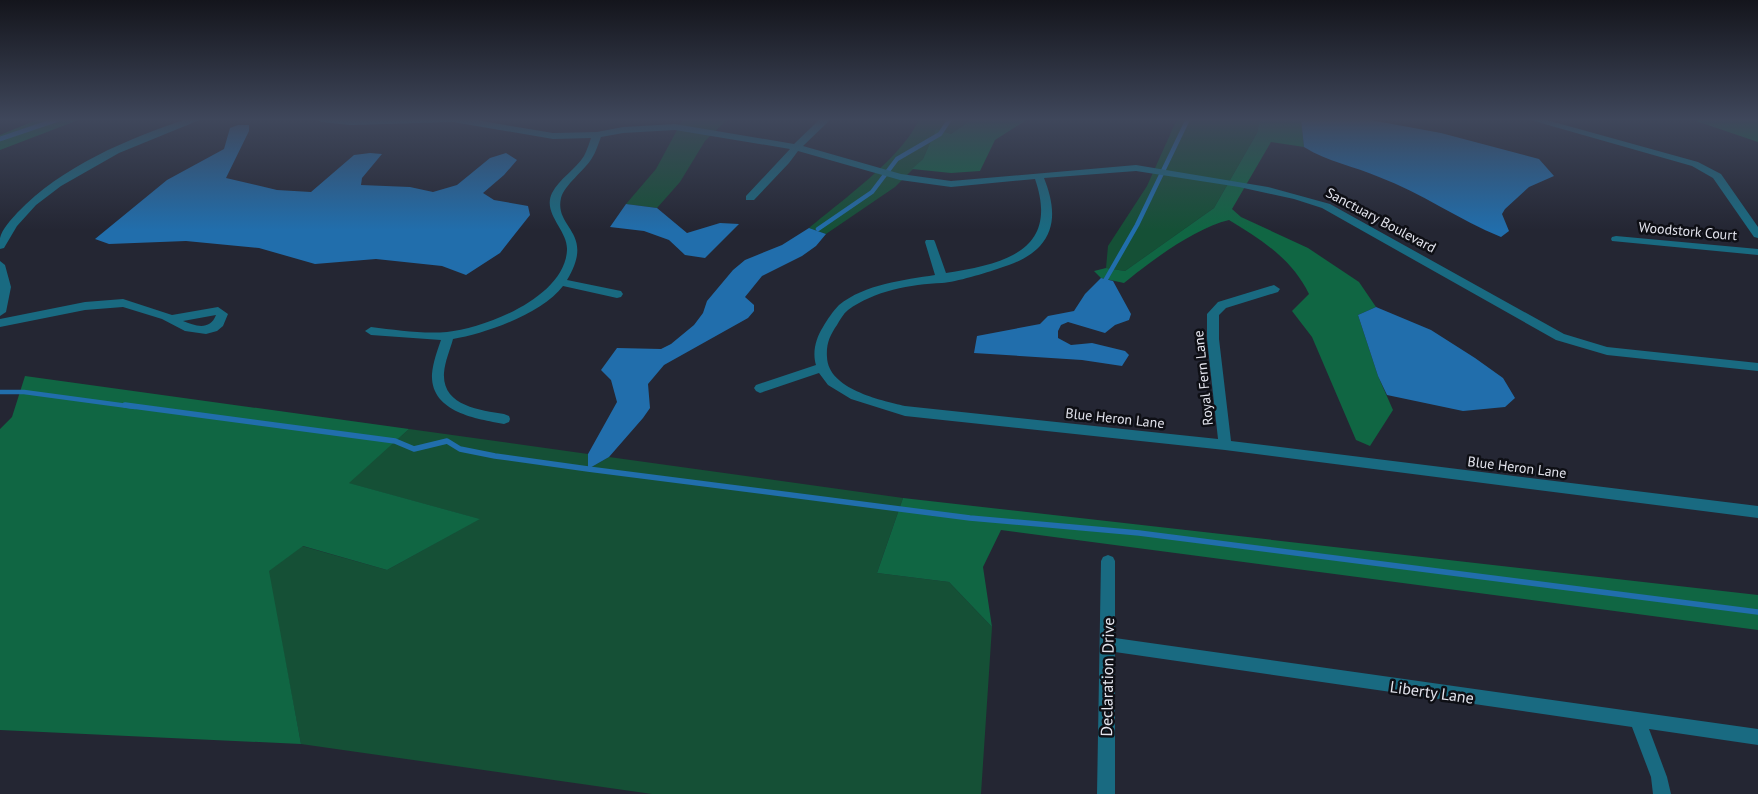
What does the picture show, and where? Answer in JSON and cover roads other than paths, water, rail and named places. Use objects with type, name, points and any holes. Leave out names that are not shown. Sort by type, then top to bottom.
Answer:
[{"type":"street","points":[[0,246],[4,235],[16,218],[52,187],[106,156]]},
{"type":"street","points":[[371,331],[415,336],[448,336],[485,327],[536,303],[560,282],[572,258],[573,246],[569,231],[556,215],[554,201],[557,194],[588,156]]},
{"type":"street","points":[[750,198],[790,156]]},
{"type":"street","name":"Sanctuary Boulevard","points":[[828,156],[900,176],[951,184],[1040,177],[1114,168],[1144,168],[1297,195],[1326,206],[1560,337],[1607,351],[1758,367]]},
{"type":"street","points":[[1666,156],[1695,164],[1717,176],[1758,235]]},
{"type":"street","points":[[760,388],[822,366],[819,348],[828,327],[843,308],[866,295],[889,288],[1002,264],[1027,251],[1045,233],[1049,217],[1046,194],[1040,177]]},
{"type":"street","name":"Woodstork Court","points":[[1616,239],[1758,252]]},
{"type":"street","points":[[930,242],[942,278]]},
{"type":"street","points":[[0,266],[5,287],[0,312]]},
{"type":"street","points":[[560,282],[617,294]]},
{"type":"street","name":"Royal Fern Lane","points":[[1225,445],[1213,339],[1213,314],[1222,305],[1274,289]]},
{"type":"street","points":[[0,323],[85,306],[123,303],[170,318]]},
{"type":"street","points":[[448,336],[438,377],[441,395],[451,404],[479,416],[504,419]]},
{"type":"street","name":"Blue Heron Lane","points":[[822,366],[834,382],[849,392],[870,403],[905,411],[1225,445],[1758,512]]},
{"type":"street","name":"Declaration Drive","points":[[1106,794],[1108,560]]},
{"type":"street","name":"Liberty Lane","points":[[1107,644],[1758,737]]},
{"type":"street","points":[[1638,721],[1659,777],[1662,794]]},
{"type":"water","points":[[211,156],[237,156],[226,178],[277,190],[311,192],[353,156],[380,156],[362,178],[361,185],[410,187],[433,192],[457,185],[490,158],[511,156],[517,160],[504,175],[483,193],[494,200],[528,206],[530,215],[500,253],[466,275],[442,266],[376,259],[315,264],[259,248],[186,241],[109,244],[95,239],[167,180]]},
{"type":"water","points":[[1322,156],[1528,156],[1539,159],[1554,176],[1529,187],[1505,209],[1502,214],[1509,231],[1501,237],[1470,223],[1395,183]]},
{"type":"water","points":[[626,204],[657,208],[687,233],[720,223],[739,224],[705,258],[685,255],[669,240],[644,231],[610,227]]},
{"type":"water","points":[[809,228],[826,234],[816,246],[802,256],[762,276],[745,297],[754,305],[754,311],[748,318],[664,365],[648,384],[650,408],[643,418],[609,457],[588,469],[588,454],[617,402],[611,380],[601,370],[617,348],[661,349],[671,344],[694,325],[703,313],[707,301],[733,270],[745,260],[782,245]]},
{"type":"water","points":[[1101,278],[1113,281],[1131,314],[1129,320],[1115,325],[1105,333],[1068,322],[1061,325],[1058,331],[1058,338],[1071,345],[1092,343],[1125,351],[1129,355],[1122,366],[1082,360],[974,353],[977,336],[1040,324],[1048,316],[1074,311],[1085,294]]},
{"type":"water","points":[[1376,307],[1431,330],[1475,358],[1503,378],[1515,398],[1505,407],[1463,411],[1387,395],[1378,376],[1358,315]]},
{"type":"waterway","points":[[818,229],[872,192],[897,159],[902,156]]},
{"type":"waterway","points":[[1106,279],[1137,225],[1170,156]]},
{"type":"waterway","points":[[0,392],[24,392],[135,407]]},
{"type":"waterway","points":[[125,405],[395,441],[414,449],[447,441],[460,449],[495,456],[588,469],[970,518],[1139,533],[1758,612]]}]
